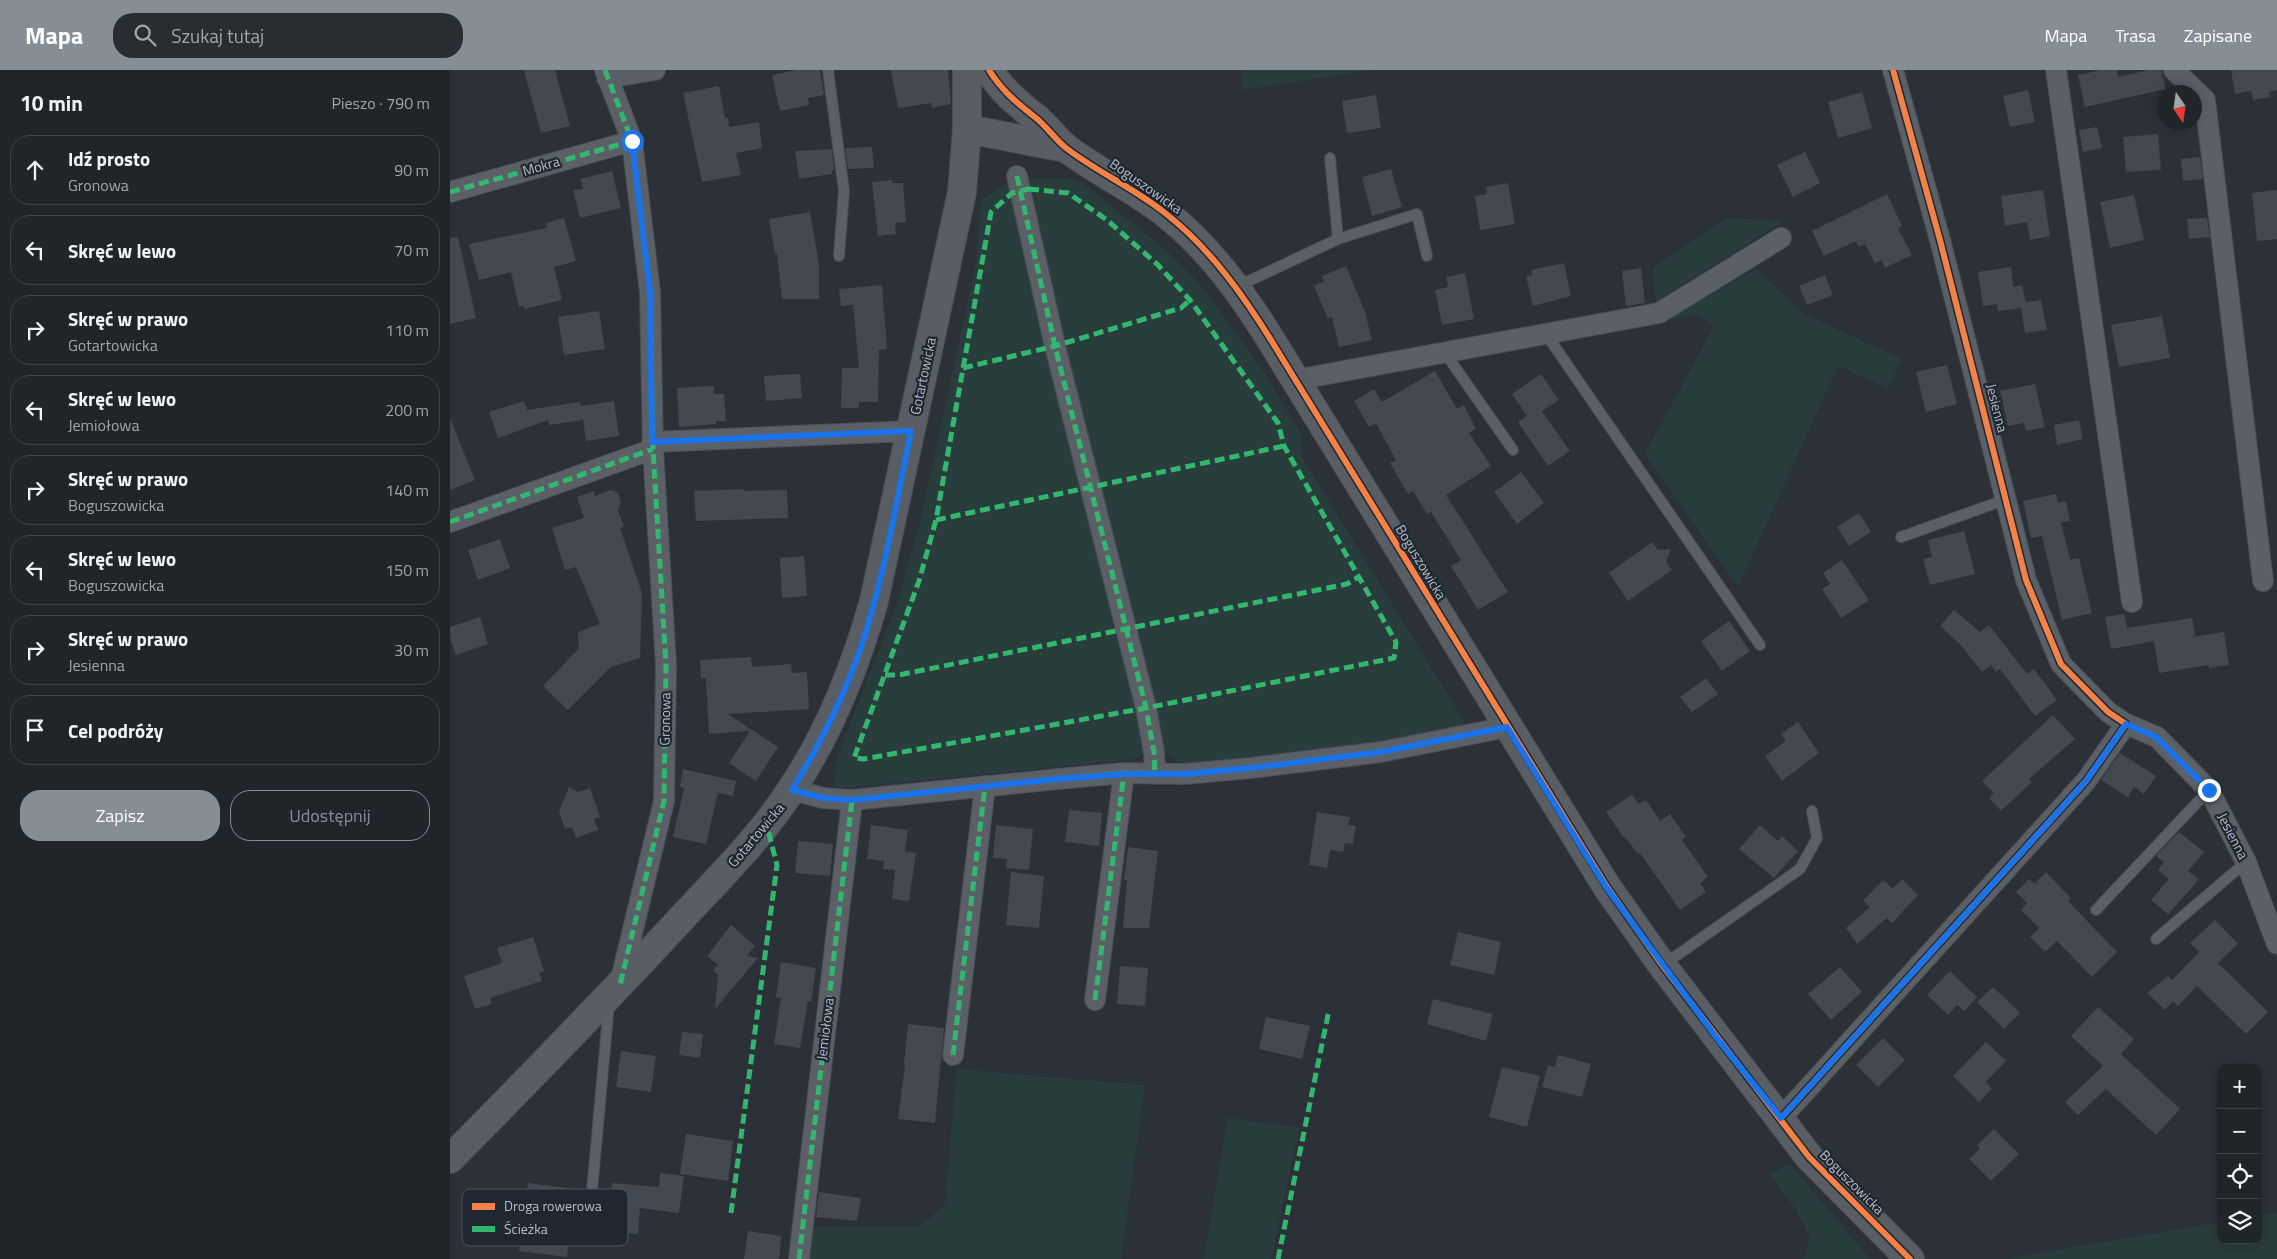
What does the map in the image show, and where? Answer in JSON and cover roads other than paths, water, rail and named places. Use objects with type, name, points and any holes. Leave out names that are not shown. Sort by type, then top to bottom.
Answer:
[{"type":"street","points":[[606,74],[655,70]]},
{"type":"street","name":"Gotartowicka","points":[[450,1159],[615,990],[767,826],[792,790],[834,714],[860,650],[876,591],[962,192],[967,119],[967,70]]},
{"type":"street","name":"Boguszowicka","points":[[989,70],[1005,93],[1019,106],[1038,119],[1066,148],[1142,195],[1166,213],[1198,244],[1236,287],[1606,887],[1662,965],[1781,1118],[1808,1157],[1910,1259]]},
{"type":"street","name":"Jesienna","points":[[1893,70],[1940,240],[2026,580],[2061,664],[2108,712],[2126,724],[2156,737],[2209,790],[2246,862],[2277,944]]},
{"type":"street","points":[[2056,70],[2132,602]]},
{"type":"street","points":[[2174,70],[2205,100],[2263,580]]},
{"type":"street","name":"Gronowa","points":[[606,74],[632,141],[650,292],[653,446],[666,665],[664,801],[615,990]]},
{"type":"street","points":[[967,119],[993,104],[1019,106]]},
{"type":"street","name":"Boguszowicka","points":[[967,119],[1066,148]]},
{"type":"street","name":"Mokra","points":[[450,192],[632,141]]},
{"type":"street","points":[[1017,176],[1055,346],[1146,708],[1154,752],[1155,774]]},
{"type":"street","points":[[1295,380],[1659,313],[1781,238]]},
{"type":"street","points":[[450,522],[653,446],[911,431]]},
{"type":"street","points":[[1781,1118],[2086,781],[2126,724]]},
{"type":"street","points":[[792,790],[823,798],[852,800],[1124,774],[1185,774],[1381,752],[1507,727]]},
{"type":"street","points":[[1095,1000],[1124,774]]},
{"type":"street","points":[[953,1055],[985,786]]},
{"type":"street","name":"Jemiołowa","points":[[799,1259],[852,800]]},
{"type":"lane","points":[[828,70],[844,191],[840,256]]},
{"type":"lane","points":[[1330,158],[1338,239]]},
{"type":"lane","points":[[1236,287],[1338,239],[1418,214],[1427,256]]},
{"type":"lane","points":[[1546,334],[1760,645]]},
{"type":"lane","points":[[1445,353],[1513,450]]},
{"type":"lane","points":[[1901,536],[2007,499]]},
{"type":"lane","points":[[2096,910],[2209,790]]},
{"type":"lane","points":[[1662,965],[1800,869],[1817,838],[1812,811]]},
{"type":"lane","points":[[2156,939],[2246,862]]},
{"type":"lane","points":[[593,1189],[615,990]]}]
